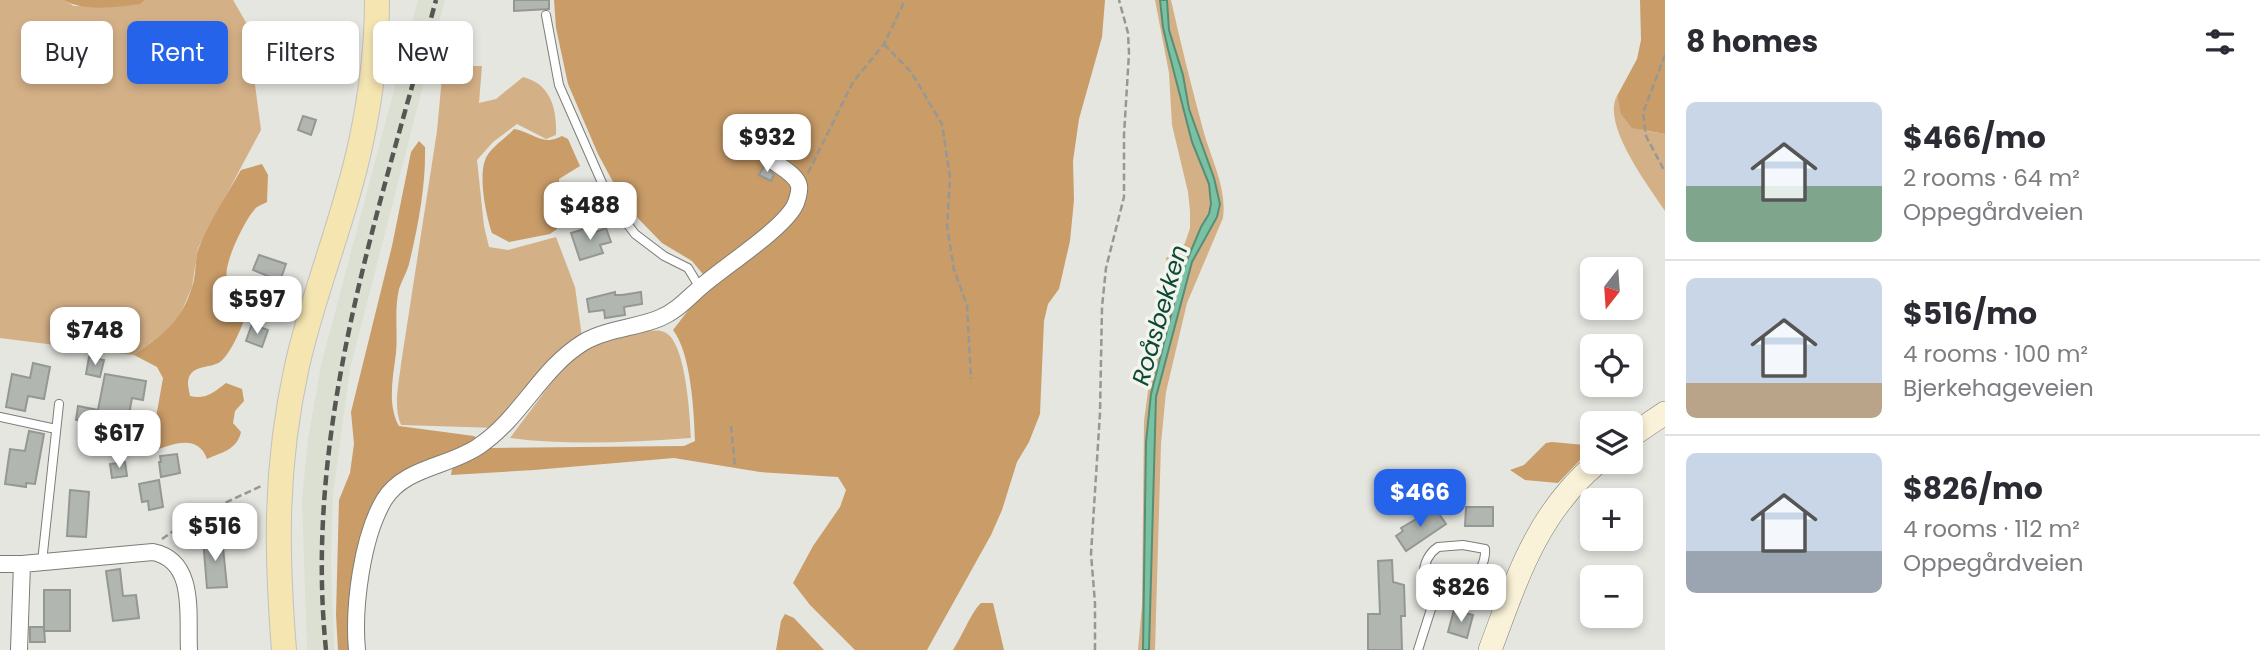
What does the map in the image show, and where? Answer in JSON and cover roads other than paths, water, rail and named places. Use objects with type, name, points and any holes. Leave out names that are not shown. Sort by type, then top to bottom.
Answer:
[{"type":"main road","points":[[284,650],[277,539],[279,476],[285,432],[298,363],[361,143],[372,79],[377,0]]},
{"type":"main road","points":[[1643,428],[1665,412]]},
{"type":"main road","points":[[1490,650],[1536,536],[1563,495],[1585,474]]},
{"type":"street","points":[[357,650],[359,590],[369,538],[384,500],[397,484],[416,473],[478,448],[503,427],[560,359],[586,340],[661,318],[775,228],[794,206],[800,188],[795,177],[774,161]]},
{"type":"street","points":[[0,564],[22,565],[153,552],[172,559],[179,566],[185,580],[189,650]]},
{"type":"street","points":[[19,650],[22,565]]},
{"type":"lane","points":[[546,15],[559,85],[610,201],[635,234],[664,256],[688,268],[700,288]]},
{"type":"lane","points":[[42,562],[59,404]]},
{"type":"lane","points":[[0,417],[56,429]]},
{"type":"lane","points":[[1444,545],[1463,545],[1485,549],[1485,562],[1479,571],[1455,594],[1441,604],[1432,606],[1424,596],[1423,587],[1427,561],[1434,549],[1444,545]]},
{"type":"lane","points":[[1418,650],[1432,606]]},
{"type":"railway","points":[[326,650],[322,567],[325,484],[336,402],[370,240],[436,0]]},
{"type":"water label","name":"Roåsbekken","points":[[1160,315]]}]
